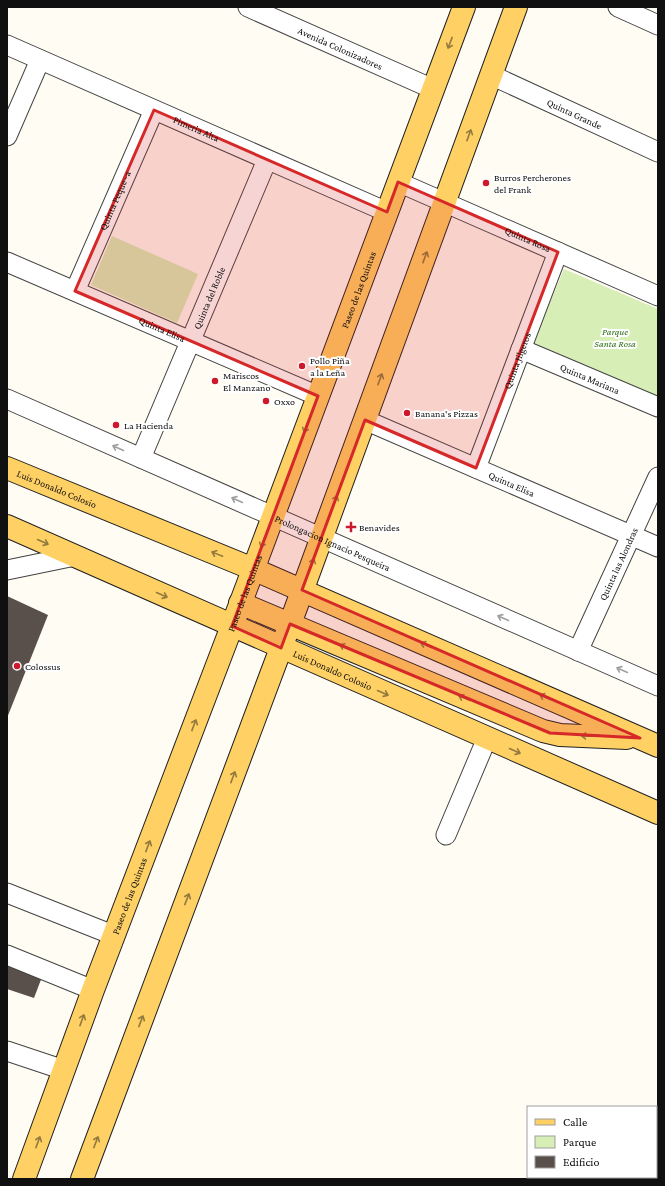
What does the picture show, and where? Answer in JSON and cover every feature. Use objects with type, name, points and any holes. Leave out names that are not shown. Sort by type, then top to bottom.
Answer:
[{"type":"main road","name":"Paseo de las Quintas","points":[[24,1179],[93,990],[232,626],[464,7]]},
{"type":"main road","points":[[82,1179],[290,624],[516,7]]},
{"type":"main road","name":"Luis Donaldo Colosio","points":[[7,468],[253,569],[649,742]]},
{"type":"main road","name":"Luis Donaldo Colosio","points":[[7,526],[658,813]]},
{"type":"main road","points":[[240,603],[543,731],[560,735],[649,742]]},
{"type":"street","name":"Avenida Colonizadores","points":[[248,7],[433,89]]},
{"type":"street","points":[[618,7],[658,25]]},
{"type":"street","name":"Pimeria Alta","points":[[7,45],[387,212]]},
{"type":"street","points":[[7,136],[40,60]]},
{"type":"street","name":"Quinta Grande","points":[[491,75],[658,152]]},
{"type":"street","name":"Quinta Peque~a","points":[[75,291],[154,110]]},
{"type":"street","name":"Quinta del Roble","points":[[141,458],[267,160]]},
{"type":"street","name":"Quinta Rosa","points":[[398,182],[658,296]]},
{"type":"street","name":"Quinta Jilgeros","points":[[476,468],[558,252]]},
{"type":"street","name":"Quinta Elisa","points":[[7,262],[318,396]]},
{"type":"street","name":"Quinta Mariana","points":[[521,349],[658,407]]},
{"type":"street","name":"Prolongacion Ignacio Pesqueira","points":[[7,399],[658,686]]},
{"type":"street","name":"Quinta Elisa","points":[[365,420],[658,547]]},
{"type":"street","name":"Quinta las Alondras","points":[[578,651],[658,477]]},
{"type":"street","points":[[7,570],[75,556]]},
{"type":"street","points":[[446,835],[487,738]]},
{"type":"street","points":[[7,893],[114,936]]},
{"type":"street","points":[[7,955],[93,990]]},
{"type":"street","points":[[7,1051],[64,1070]]},
{"type":"highlighted area","points":[[154,110],[387,212],[398,182],[558,252],[476,468],[365,420],[302,590],[640,738],[550,733],[290,624],[281,648],[232,626],[318,396],[75,291]]},
{"type":"green space","points":[[112,236],[198,274],[177,323],[91,285]]},
{"type":"green space","name":"Parque Santa Rosa","points":[[564,269],[658,309],[658,402],[531,347]]},
{"type":"building","name":"Colossus","points":[[7,596],[48,615],[7,718]]},
{"type":"building","points":[[7,963],[42,977],[34,998],[7,989]]},
{"type":"place","name":"Burros Percherones del Frank","points":[[486,183]]},
{"type":"place","name":"Pollo Piña a la Leña","points":[[302,366]]},
{"type":"place","name":"Mariscos El Manzano","points":[[215,381]]},
{"type":"place","name":"Oxxo","points":[[266,401]]},
{"type":"place","name":"Banana's Pizzas","points":[[407,413]]},
{"type":"place","name":"La Hacienda","points":[[116,425]]},
{"type":"place","name":"Benavides","points":[[351,527]]},
{"type":"place","name":"Colossus","points":[[17,666]]}]
